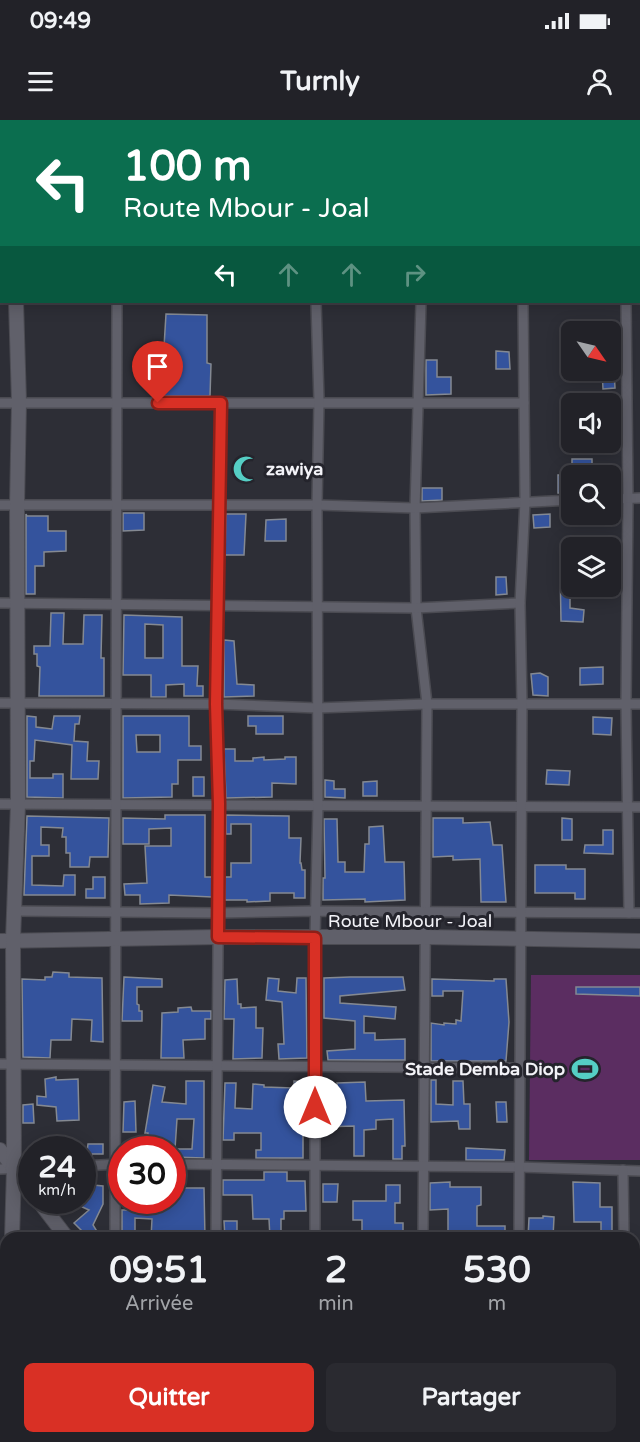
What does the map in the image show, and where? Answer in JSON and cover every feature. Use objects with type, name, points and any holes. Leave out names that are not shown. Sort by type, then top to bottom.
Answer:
[{"type":"main road","points":[[12,1232],[7,1169],[6,940],[14,911],[18,804],[19,402],[16,303]]},
{"type":"main road","name":"Route Mbour - Joal","points":[[6,940],[424,937],[640,941]]},
{"type":"main road","points":[[0,1150],[7,1169]]},
{"type":"main road","points":[[49,1214],[62,1232]]},
{"type":"street","points":[[117,303],[115,704],[118,1136]]},
{"type":"street","points":[[315,1232],[315,911],[318,805],[316,505],[319,401],[316,303]]},
{"type":"street","points":[[422,303],[415,508],[416,608],[427,704],[423,1232]]},
{"type":"street","points":[[519,1232],[522,704],[520,603],[525,501],[523,303]]},
{"type":"street","points":[[626,303],[628,499],[626,704],[629,913]]},
{"type":"street","points":[[0,403],[319,401],[524,403]]},
{"type":"street","points":[[216,1232],[219,804],[216,704],[221,403]]},
{"type":"street","points":[[621,499],[640,498]]},
{"type":"street","points":[[0,505],[219,504],[415,508],[561,500]]},
{"type":"street","points":[[0,603],[416,608],[520,603]]},
{"type":"street","points":[[0,703],[216,704],[317,708],[427,704],[640,704]]},
{"type":"street","points":[[0,804],[640,807]]},
{"type":"street","points":[[14,911],[640,913]]},
{"type":"street","points":[[6,1064],[520,1068]]},
{"type":"street","points":[[186,1164],[519,1167],[640,1171]]},
{"type":"street","points":[[623,1170],[624,1232]]},
{"type":"street","points":[[115,1232],[116,1214]]},
{"type":"shaded area","name":"Stade Demba Diop","points":[[531,975],[640,975],[640,1160],[529,1160]]},
{"type":"building","points":[[166,314],[207,315],[207,363],[211,364],[210,396],[161,396]]},
{"type":"building","points":[[496,351],[509,352],[510,369],[496,369]]},
{"type":"building","points":[[426,360],[437,360],[437,377],[451,377],[451,394],[426,395]]},
{"type":"building","points":[[603,381],[615,381],[615,388],[603,389]]},
{"type":"building","points":[[572,459],[592,459],[592,465],[572,465]]},
{"type":"building","points":[[558,475],[561,475],[561,493],[558,493]]},
{"type":"building","points":[[422,488],[442,488],[442,500],[422,501]]},
{"type":"building","points":[[123,513],[144,513],[144,530],[123,531]]},
{"type":"building","points":[[26,514],[27,516],[48,516],[48,531],[66,531],[66,551],[44,552],[44,566],[35,566],[35,594],[26,594]]},
{"type":"building","points":[[226,514],[246,514],[244,555],[225,555]]},
{"type":"building","points":[[550,514],[550,527],[534,528],[533,515]]},
{"type":"building","points":[[286,519],[286,541],[265,541],[266,520]]},
{"type":"building","points":[[560,566],[561,597],[570,597],[570,608],[584,610],[583,622],[561,621]]},
{"type":"building","points":[[496,577],[506,577],[507,594],[496,595]]},
{"type":"building","points":[[51,613],[64,613],[63,644],[83,644],[84,615],[102,615],[101,658],[104,658],[104,696],[39,696],[40,667],[37,666],[34,646],[50,646]]},
{"type":"building","points":[[124,615],[182,617],[182,666],[198,666],[197,686],[203,686],[203,696],[184,696],[184,684],[166,685],[166,697],[151,697],[151,675],[123,675]],"holes":[[[145,624],[163,625],[163,658],[145,658]]]},
{"type":"building","points":[[224,640],[234,641],[237,684],[254,685],[254,696],[224,697]]},
{"type":"building","points":[[603,667],[603,684],[580,685],[580,668]]},
{"type":"building","points":[[540,673],[548,677],[548,696],[533,695],[531,674]]},
{"type":"building","points":[[27,716],[36,717],[36,727],[52,729],[54,716],[80,716],[79,724],[75,724],[74,741],[88,742],[87,761],[99,761],[98,779],[71,779],[72,745],[35,740],[34,761],[30,761],[30,778],[53,778],[53,774],[63,774],[63,798],[27,797]]},
{"type":"building","points":[[123,716],[189,716],[189,746],[201,746],[201,760],[178,760],[178,784],[172,784],[172,797],[123,798]],"holes":[[[136,735],[160,735],[160,752],[137,752]]]},
{"type":"building","points":[[248,716],[283,716],[283,734],[256,734],[256,726],[248,726]]},
{"type":"building","points":[[593,717],[612,718],[611,735],[593,734]]},
{"type":"building","points":[[224,749],[235,749],[235,761],[253,761],[253,758],[264,757],[264,760],[296,757],[296,784],[272,783],[272,797],[226,798]]},
{"type":"building","points":[[547,770],[570,771],[569,785],[546,784]]},
{"type":"building","points":[[193,777],[204,777],[204,796],[193,796]]},
{"type":"building","points":[[325,780],[334,781],[334,789],[345,789],[345,798],[325,797]]},
{"type":"building","points":[[377,781],[377,796],[363,796],[363,782]]},
{"type":"building","points":[[165,815],[205,815],[205,877],[212,877],[212,897],[169,895],[169,903],[140,904],[140,895],[125,895],[124,884],[147,883],[145,846],[171,846],[171,828],[149,829],[149,844],[123,844],[123,818],[165,819]]},
{"type":"building","points":[[226,815],[289,816],[289,838],[301,838],[300,863],[302,870],[305,870],[305,898],[294,898],[294,893],[270,893],[270,901],[225,900],[225,877],[231,877],[231,863],[251,863],[251,824],[231,824],[231,834],[226,834]]},
{"type":"building","points":[[27,816],[109,818],[108,857],[90,857],[89,867],[70,867],[70,853],[66,853],[66,837],[62,837],[63,828],[41,827],[41,845],[49,845],[49,856],[32,856],[32,885],[63,886],[64,875],[75,875],[75,895],[24,895]]},
{"type":"building","points":[[433,818],[463,818],[463,823],[490,822],[493,845],[502,845],[506,902],[481,902],[480,859],[453,860],[453,856],[433,857]]},
{"type":"building","points":[[562,818],[572,819],[572,840],[562,840]]},
{"type":"building","points":[[324,819],[337,819],[338,862],[345,862],[345,872],[364,872],[365,844],[369,844],[369,827],[383,826],[385,862],[404,862],[405,900],[365,902],[365,899],[323,900]]},
{"type":"building","points":[[603,830],[613,830],[613,854],[584,853],[585,845],[603,845]]},
{"type":"building","points":[[535,865],[566,865],[566,869],[585,869],[585,899],[575,899],[575,893],[535,893]]},
{"type":"building","points":[[93,877],[105,877],[105,898],[86,898],[86,889],[93,889]]},
{"type":"building","points":[[53,972],[69,973],[69,977],[102,978],[103,1042],[91,1041],[92,1020],[72,1019],[71,1040],[51,1040],[50,1058],[23,1057],[22,979],[45,980],[45,977],[52,977]]},
{"type":"building","points":[[124,977],[162,979],[162,987],[137,987],[137,1004],[139,1011],[142,1011],[142,1021],[122,1021]]},
{"type":"building","points":[[403,977],[405,990],[340,996],[340,1003],[396,1007],[395,1019],[364,1016],[364,1033],[375,1033],[375,1040],[405,1039],[405,1060],[328,1060],[327,1051],[355,1049],[355,1021],[324,1018],[324,978]]},
{"type":"building","points":[[268,978],[279,979],[278,991],[296,993],[297,978],[306,978],[307,1058],[279,1059],[278,1044],[284,1044],[282,1002],[266,1000]]},
{"type":"building","points":[[237,979],[238,1004],[241,1004],[241,1008],[256,1007],[256,1028],[263,1028],[262,1058],[233,1059],[234,1019],[224,1019],[225,980]]},
{"type":"building","points":[[432,979],[494,981],[494,979],[506,979],[509,1022],[506,1061],[431,1061],[431,1023],[444,1025],[444,1023],[456,1024],[456,1020],[461,1021],[463,991],[443,991],[443,996],[432,996]]},
{"type":"building","points":[[576,987],[640,987],[640,996],[576,994]]},
{"type":"building","points":[[191,1007],[192,1011],[211,1011],[211,1019],[205,1019],[205,1039],[183,1040],[184,1058],[161,1058],[162,1013],[178,1012],[178,1008]]},
{"type":"building","points":[[56,1077],[56,1080],[78,1079],[79,1120],[57,1121],[56,1107],[37,1105],[37,1096],[46,1097],[45,1079]]},
{"type":"building","points":[[431,1080],[436,1080],[436,1104],[453,1105],[453,1081],[463,1081],[464,1104],[470,1104],[470,1129],[459,1129],[458,1121],[431,1122]]},
{"type":"building","points":[[186,1081],[204,1081],[204,1158],[186,1157],[186,1149],[192,1149],[194,1119],[177,1119],[176,1136],[148,1136],[148,1133],[145,1133],[153,1085],[165,1087],[162,1102],[186,1104]]},
{"type":"building","points":[[294,1081],[305,1082],[304,1096],[308,1096],[308,1128],[303,1128],[303,1158],[256,1158],[256,1150],[261,1150],[261,1133],[234,1133],[234,1140],[223,1140],[225,1083],[236,1083],[235,1108],[252,1109],[253,1084],[264,1085],[264,1087],[294,1088]]},
{"type":"building","points":[[365,1082],[366,1101],[404,1100],[405,1146],[402,1146],[402,1159],[393,1159],[393,1119],[376,1120],[376,1129],[364,1130],[364,1156],[354,1156],[354,1126],[322,1127],[322,1105],[338,1105],[337,1083]]},
{"type":"building","points":[[135,1101],[136,1132],[123,1132],[124,1102]]},
{"type":"building","points":[[496,1102],[506,1102],[507,1122],[497,1122]]},
{"type":"building","points":[[33,1104],[34,1123],[23,1123],[23,1105]]},
{"type":"building","points":[[96,1144],[103,1144],[103,1154],[96,1154]]},
{"type":"building","points":[[466,1148],[505,1150],[504,1160],[466,1160]]},
{"type":"building","points":[[264,1172],[287,1172],[287,1181],[305,1181],[306,1211],[284,1211],[284,1219],[281,1219],[281,1232],[270,1232],[269,1219],[253,1219],[252,1195],[223,1195],[223,1180],[264,1180]]},
{"type":"building","points":[[450,1182],[450,1187],[481,1187],[481,1205],[477,1206],[477,1226],[505,1226],[505,1232],[448,1232],[448,1209],[430,1210],[430,1183]]},
{"type":"building","points":[[573,1182],[600,1183],[600,1207],[612,1207],[612,1232],[601,1232],[601,1222],[574,1222]]},
{"type":"building","points":[[323,1184],[338,1184],[337,1202],[323,1202]]},
{"type":"building","points":[[96,1185],[103,1186],[103,1204],[93,1225],[97,1232],[81,1232],[74,1223],[84,1214],[96,1214]]},
{"type":"building","points":[[386,1185],[400,1185],[400,1203],[395,1203],[395,1223],[403,1223],[403,1232],[362,1232],[362,1220],[353,1220],[353,1201],[386,1201]]},
{"type":"building","points":[[186,1188],[204,1188],[205,1232],[151,1232],[152,1219],[135,1218],[135,1232],[122,1232],[122,1214],[186,1214]]},
{"type":"building","points":[[543,1216],[554,1217],[553,1232],[528,1232],[529,1218],[543,1218]]},
{"type":"building","points":[[224,1221],[237,1221],[237,1232],[225,1232]]},
{"type":"place","name":"zawiya","points":[[246,469]]},
{"type":"place","name":"Stade Demba Diop","points":[[585,1069]]},
{"type":"route","points":[[158,403],[221,403],[216,704],[219,804],[218,937],[315,938],[315,1107]]}]
